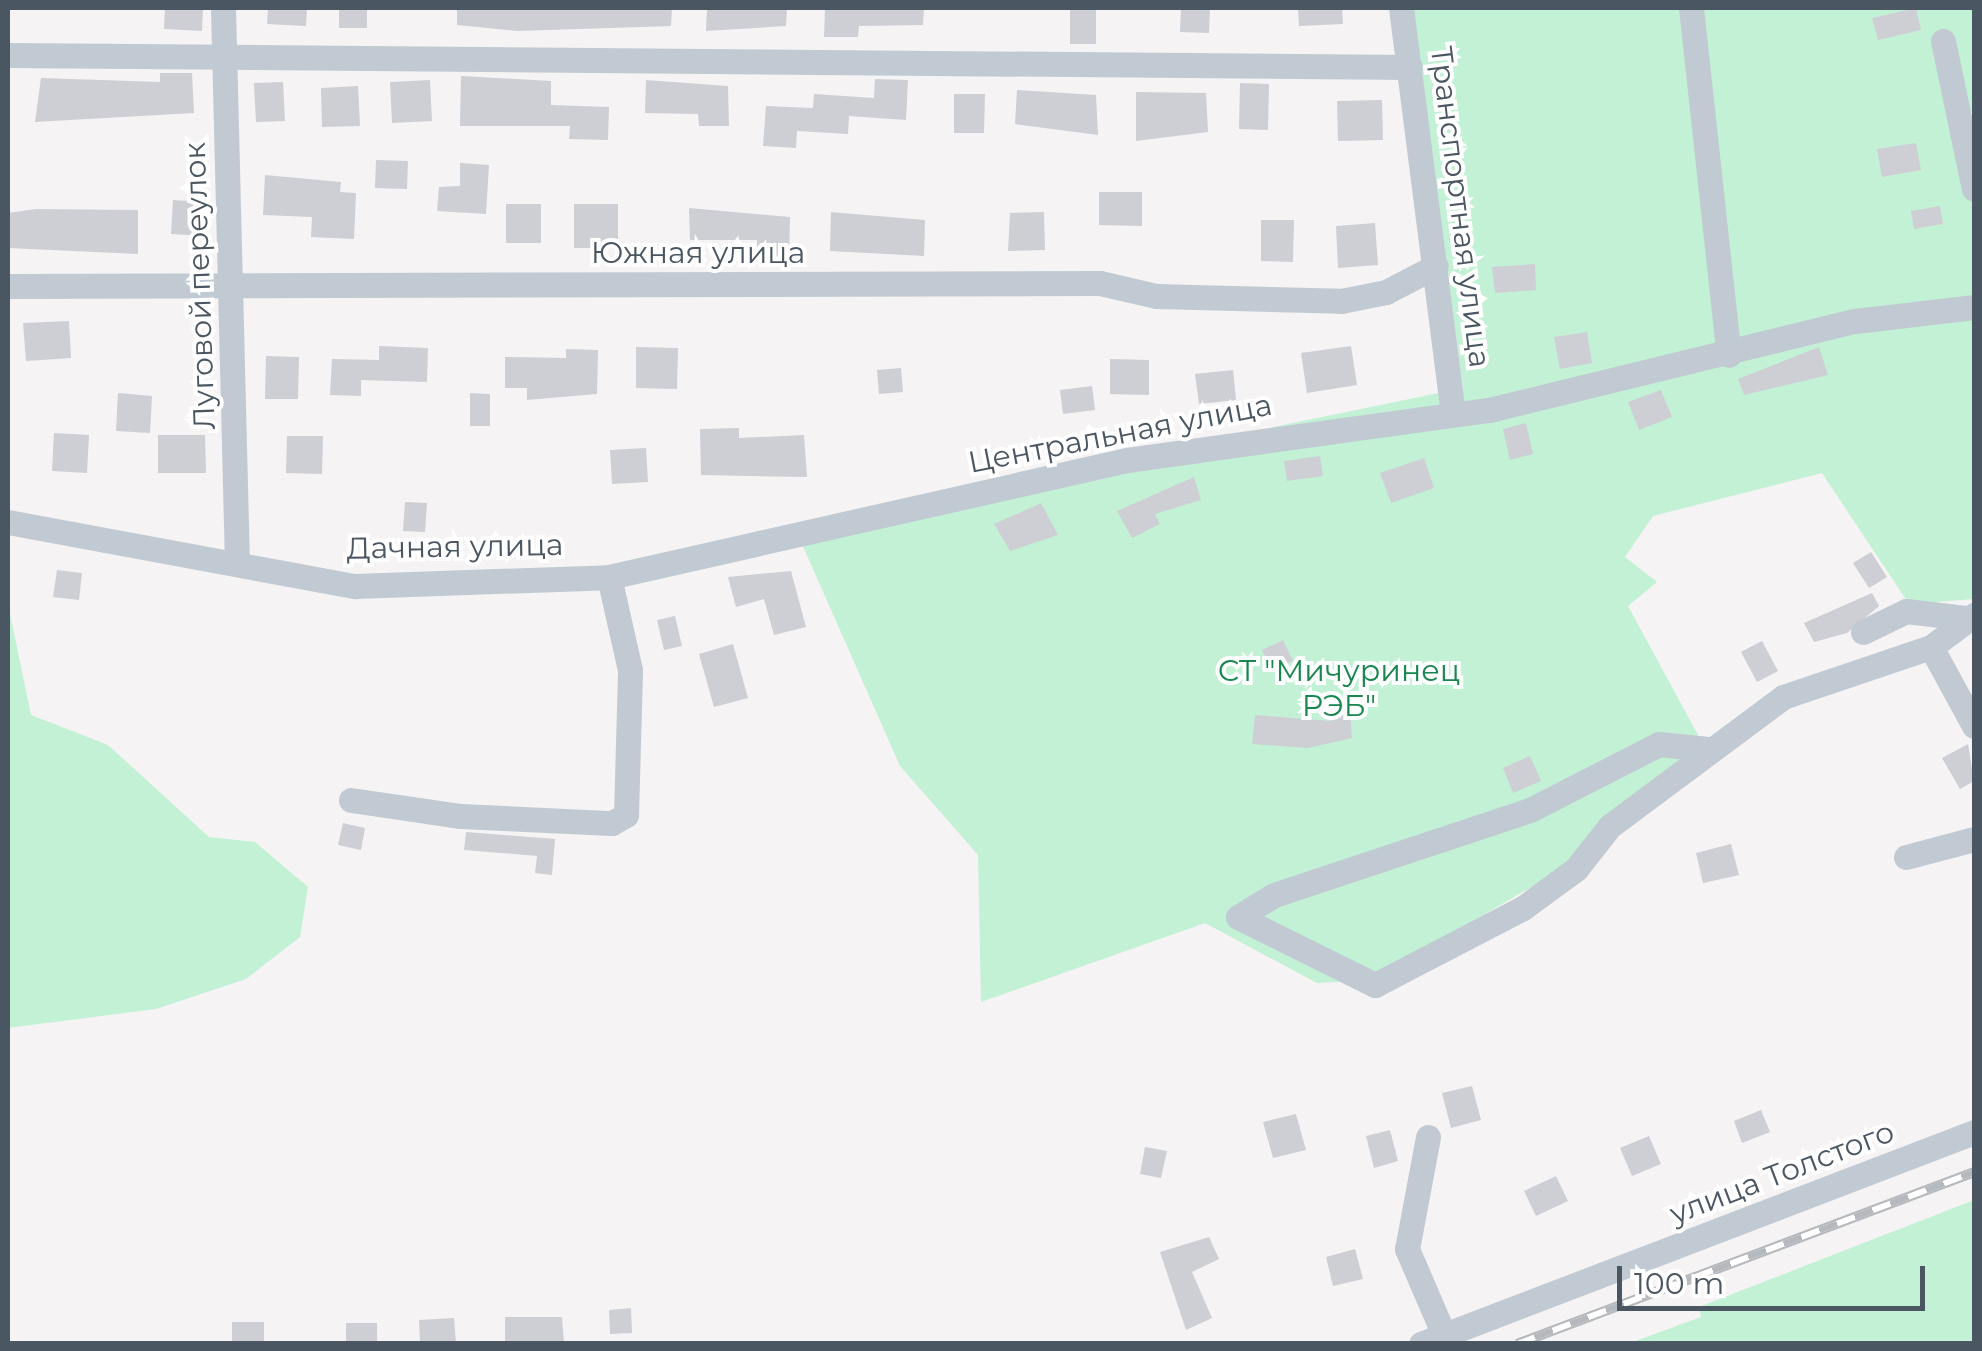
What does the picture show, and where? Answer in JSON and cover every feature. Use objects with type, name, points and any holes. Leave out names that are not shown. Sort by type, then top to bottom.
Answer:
[{"type":"street","name":"Луговой переулок","points":[[223,8],[236,280],[237,564]]},
{"type":"street","name":"Транспортная улица","points":[[1402,8],[1399,66],[1436,266],[1453,415]]},
{"type":"street","points":[[1691,8],[1729,355]]},
{"type":"street","points":[[1942,41],[1971,117],[1974,189]]},
{"type":"street","points":[[8,55],[224,50],[1399,66]]},
{"type":"street","name":"Южная улица","points":[[8,286],[236,280],[1100,283],[1156,296],[1340,302],[1386,292],[1436,266]]},
{"type":"street","name":"Центральная улица","points":[[794,535],[1127,460],[1453,415],[1729,355],[1855,321],[1974,308]]},
{"type":"street","name":"Дачная улица","points":[[8,522],[355,586],[609,577],[794,535]]},
{"type":"street","points":[[351,800],[461,816],[612,823],[626,815],[630,670],[609,577]]},
{"type":"street","points":[[1864,632],[1906,611],[1970,616]]},
{"type":"street","points":[[1708,750],[1659,744],[1530,810],[1242,908],[1246,925],[1375,986],[1523,908],[1708,750],[1783,697],[1930,647],[1970,616]]},
{"type":"street","points":[[1930,647],[1974,726]]},
{"type":"street","points":[[1906,857],[1974,838]]},
{"type":"street","name":"улица Толстого","points":[[1428,1137],[1407,1248],[1433,1339],[1974,1132]]},
{"type":"green space","name":"СТ \"Мичуринец РЭБ\"","points":[[1412,8],[1974,8],[1974,108],[1962,125],[1966,132],[1974,120],[1974,599],[1909,604],[1822,473],[1653,516],[1625,557],[1657,582],[1628,606],[1704,746],[1565,867],[1373,980],[1317,983],[1205,923],[981,1002],[978,855],[900,766],[794,526],[1463,388]]},
{"type":"green space","points":[[8,604],[31,715],[108,745],[209,837],[255,842],[308,887],[300,937],[246,979],[156,1009],[8,1028]]},
{"type":"green space","points":[[1974,1200],[1974,1343],[1630,1343],[1701,1317],[1699,1307]]},
{"type":"building","points":[[165,8],[203,8],[202,31],[164,29]]},
{"type":"building","points":[[268,8],[307,8],[306,26],[267,24]]},
{"type":"building","points":[[339,8],[367,8],[367,28],[339,28]]},
{"type":"building","points":[[457,8],[672,8],[671,26],[517,31],[457,25]]},
{"type":"building","points":[[707,8],[787,8],[786,26],[706,31]]},
{"type":"building","points":[[825,8],[924,8],[923,25],[859,26],[858,37],[824,37]]},
{"type":"building","points":[[1070,8],[1096,8],[1096,44],[1070,44]]},
{"type":"building","points":[[1181,8],[1210,8],[1209,33],[1180,32]]},
{"type":"building","points":[[1298,8],[1342,8],[1343,24],[1299,26]]},
{"type":"building","points":[[1916,8],[1921,30],[1878,40],[1872,18]]},
{"type":"building","points":[[160,73],[192,73],[194,113],[35,122],[41,78],[160,82]]},
{"type":"building","points":[[461,76],[551,81],[551,105],[609,107],[608,140],[569,139],[570,126],[460,126]]},
{"type":"building","points":[[875,79],[908,80],[906,120],[849,116],[848,134],[797,131],[796,148],[763,146],[766,106],[813,108],[814,94],[874,98]]},
{"type":"building","points":[[430,80],[432,121],[392,123],[390,82]]},
{"type":"building","points":[[646,80],[728,86],[729,126],[699,126],[698,114],[645,113]]},
{"type":"building","points":[[283,82],[285,121],[256,122],[254,83]]},
{"type":"building","points":[[1240,83],[1269,84],[1268,130],[1239,129]]},
{"type":"building","points":[[358,86],[360,126],[322,127],[321,88]]},
{"type":"building","points":[[1017,90],[1096,95],[1098,135],[1015,124]]},
{"type":"building","points":[[1136,92],[1206,93],[1208,132],[1136,141]]},
{"type":"building","points":[[954,94],[985,94],[984,133],[954,133]]},
{"type":"building","points":[[1382,100],[1383,140],[1338,141],[1337,101]]},
{"type":"building","points":[[1916,143],[1921,170],[1882,177],[1877,149]]},
{"type":"building","points":[[376,160],[408,161],[407,189],[375,188]]},
{"type":"building","points":[[460,163],[489,165],[486,214],[437,211],[439,187],[460,186]]},
{"type":"building","points":[[265,175],[341,182],[340,192],[356,193],[354,239],[311,237],[312,217],[263,215]]},
{"type":"building","points":[[1099,192],[1142,192],[1142,226],[1099,225]]},
{"type":"building","points":[[173,200],[206,202],[204,236],[171,234]]},
{"type":"building","points":[[506,204],[541,204],[541,243],[506,243]]},
{"type":"building","points":[[574,204],[618,204],[618,248],[574,248]]},
{"type":"building","points":[[1940,206],[1943,224],[1914,229],[1911,211]]},
{"type":"building","points":[[689,208],[790,217],[789,256],[757,255],[757,240],[690,240]]},
{"type":"building","points":[[36,209],[138,210],[138,254],[8,248],[8,213]]},
{"type":"building","points":[[831,212],[925,220],[924,256],[830,251]]},
{"type":"building","points":[[1044,212],[1045,250],[1008,251],[1010,213]]},
{"type":"building","points":[[1261,220],[1294,220],[1293,262],[1261,261]]},
{"type":"building","points":[[1375,223],[1378,265],[1338,268],[1336,226]]},
{"type":"building","points":[[1535,264],[1536,290],[1495,293],[1492,267]]},
{"type":"building","points":[[69,321],[71,358],[26,361],[23,323]]},
{"type":"building","points":[[1587,332],[1592,363],[1560,369],[1554,337]]},
{"type":"building","points":[[379,346],[428,348],[427,382],[361,380],[361,396],[330,395],[332,359],[379,360]]},
{"type":"building","points":[[1351,346],[1357,385],[1307,393],[1301,353]]},
{"type":"building","points":[[636,347],[678,348],[677,389],[636,388]]},
{"type":"building","points":[[1819,347],[1828,375],[1744,395],[1738,379]]},
{"type":"building","points":[[566,349],[598,350],[597,394],[527,400],[527,388],[505,388],[505,357],[566,358]]},
{"type":"building","points":[[266,356],[299,357],[298,399],[265,399]]},
{"type":"building","points":[[1110,359],[1149,360],[1149,395],[1110,394]]},
{"type":"building","points":[[901,368],[903,392],[879,394],[877,370]]},
{"type":"building","points":[[1233,370],[1236,400],[1199,404],[1195,374]]},
{"type":"building","points":[[1092,386],[1095,410],[1063,414],[1060,390]]},
{"type":"building","points":[[1661,390],[1672,417],[1639,430],[1628,402]]},
{"type":"building","points":[[118,393],[152,396],[150,433],[116,431]]},
{"type":"building","points":[[470,393],[490,394],[490,426],[470,426]]},
{"type":"building","points":[[1526,423],[1533,454],[1510,460],[1503,429]]},
{"type":"building","points":[[739,428],[739,438],[804,435],[807,477],[701,475],[700,429]]},
{"type":"building","points":[[54,433],[89,435],[87,473],[52,471]]},
{"type":"building","points":[[158,435],[205,435],[206,473],[158,473]]},
{"type":"building","points":[[287,436],[323,436],[322,474],[286,473]]},
{"type":"building","points":[[646,448],[648,482],[612,484],[610,450]]},
{"type":"building","points":[[1320,456],[1323,476],[1287,481],[1284,461]]},
{"type":"building","points":[[1424,458],[1434,488],[1391,503],[1380,473]]},
{"type":"building","points":[[1194,477],[1201,500],[1155,514],[1160,524],[1132,538],[1117,511]]},
{"type":"building","points":[[405,502],[427,503],[425,532],[403,531]]},
{"type":"building","points":[[1041,503],[1058,535],[1010,551],[994,524]]},
{"type":"building","points":[[1871,552],[1887,577],[1869,588],[1853,563]]},
{"type":"building","points":[[57,570],[82,573],[79,600],[53,597]]},
{"type":"building","points":[[791,571],[806,627],[774,635],[764,599],[736,607],[728,577]]},
{"type":"building","points":[[1872,593],[1879,606],[1847,633],[1814,642],[1804,623]]},
{"type":"building","points":[[675,616],[682,646],[664,650],[657,620]]},
{"type":"building","points":[[1283,640],[1293,661],[1271,670],[1262,650]]},
{"type":"building","points":[[1762,641],[1778,671],[1757,682],[1741,652]]},
{"type":"building","points":[[733,644],[748,698],[714,707],[699,654]]},
{"type":"building","points":[[1350,709],[1352,738],[1308,748],[1252,744],[1255,715],[1332,721],[1331,710]]},
{"type":"building","points":[[1968,744],[1974,781],[1960,789],[1942,758]]},
{"type":"building","points":[[1530,756],[1541,781],[1513,793],[1503,768]]},
{"type":"building","points":[[343,823],[365,828],[361,850],[338,845]]},
{"type":"building","points":[[466,832],[555,839],[552,875],[535,873],[537,856],[464,850]]},
{"type":"building","points":[[1731,844],[1739,875],[1703,883],[1696,853]]},
{"type":"building","points":[[1472,1086],[1481,1120],[1451,1128],[1442,1093]]},
{"type":"building","points":[[1761,1110],[1770,1132],[1742,1143],[1734,1121]]},
{"type":"building","points":[[1296,1114],[1306,1150],[1273,1158],[1263,1122]]},
{"type":"building","points":[[1390,1130],[1398,1161],[1374,1168],[1366,1136]]},
{"type":"building","points":[[1649,1136],[1661,1164],[1632,1176],[1620,1148]]},
{"type":"building","points":[[1145,1147],[1167,1151],[1161,1178],[1140,1174]]},
{"type":"building","points":[[1556,1176],[1568,1201],[1536,1216],[1524,1191]]},
{"type":"building","points":[[1209,1237],[1219,1259],[1192,1272],[1212,1318],[1186,1330],[1160,1252]]},
{"type":"building","points":[[1355,1249],[1363,1279],[1333,1286],[1326,1257]]},
{"type":"building","points":[[631,1308],[632,1333],[610,1334],[609,1310]]},
{"type":"building","points":[[505,1317],[562,1317],[564,1344],[505,1342]]},
{"type":"building","points":[[454,1318],[456,1344],[420,1344],[419,1320]]},
{"type":"building","points":[[232,1322],[264,1322],[264,1344],[232,1344]]},
{"type":"building","points":[[346,1323],[377,1323],[377,1344],[346,1344]]},
{"type":"railway","points":[[1517,1344],[1974,1172]]}]
